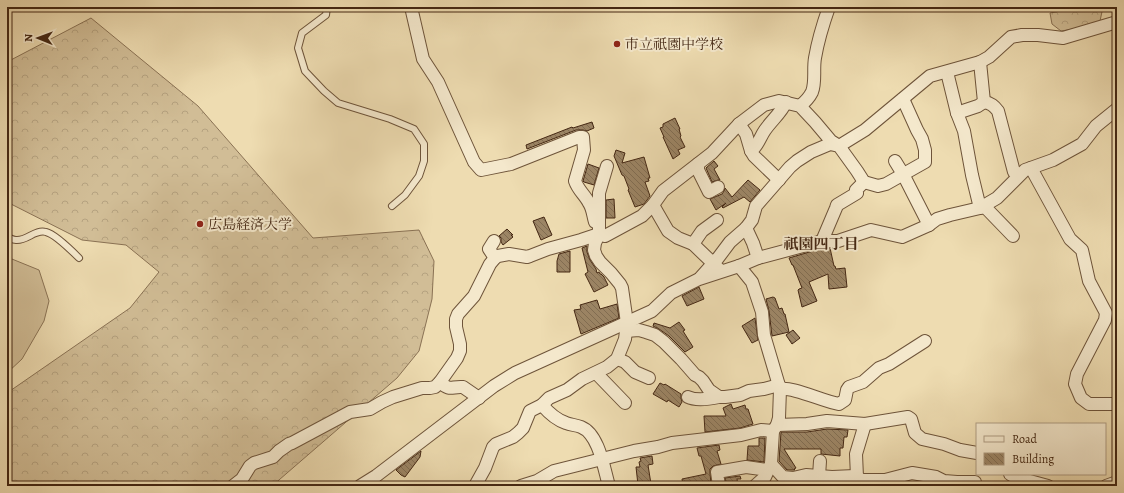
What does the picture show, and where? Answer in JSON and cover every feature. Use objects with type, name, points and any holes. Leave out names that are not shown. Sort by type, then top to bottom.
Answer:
[{"type":"street","points":[[411,7],[423,59],[438,82],[474,162],[481,170],[511,164],[579,137],[583,137],[584,150],[575,181],[592,207],[599,234]]},
{"type":"street","points":[[800,106],[806,102],[812,92],[814,82],[814,60],[819,36],[829,7]]},
{"type":"street","points":[[360,486],[376,476],[494,386],[514,373],[627,327],[652,311],[671,293],[699,279],[717,267],[730,242],[746,228],[752,220],[756,206],[797,160],[830,144],[839,146],[865,130],[930,76],[980,62],[989,57],[1011,37],[1038,35],[1062,38],[1117,22]]},
{"type":"street","points":[[980,62],[984,102]]},
{"type":"street","points":[[947,72],[957,113],[964,131],[972,175],[982,207],[1013,236]]},
{"type":"street","points":[[233,486],[242,479],[250,466],[254,463],[273,457],[289,444],[350,412],[370,409],[392,397],[422,388],[430,388],[440,382],[457,358],[460,351],[456,327],[456,319],[458,314],[474,296],[490,264],[498,256],[509,254],[527,257],[548,249],[599,234],[605,236],[613,232],[642,216],[664,191],[712,153],[739,124],[764,105],[779,101],[800,106],[830,141],[839,146],[864,182],[878,186],[882,185],[925,162],[926,150],[903,99]]},
{"type":"street","points":[[752,152],[765,130],[783,110],[786,102]]},
{"type":"street","points":[[957,113],[978,106],[984,102],[990,103],[994,106],[998,111],[1014,172],[1020,174]]},
{"type":"street","points":[[653,205],[668,231],[678,238],[693,244],[717,267],[739,266],[758,258],[822,241],[838,242],[871,230],[902,237],[929,225],[937,219],[982,207],[997,198],[1025,170],[1053,160],[1082,144],[1096,126],[1117,109]]},
{"type":"street","points":[[739,124],[746,134],[752,152],[761,164],[779,180]]},
{"type":"street","points":[[895,161],[929,225]]},
{"type":"street","points":[[698,164],[698,170],[709,192],[718,187]]},
{"type":"street","points":[[475,486],[485,468],[493,447],[496,444],[518,434],[523,428],[530,411],[542,405],[549,398],[567,390],[582,379],[607,367],[617,359],[625,339],[627,327],[622,288],[611,273],[600,262],[594,250],[599,234],[599,193],[607,166]]},
{"type":"street","points":[[1031,168],[1070,240],[1082,250],[1089,281],[1106,313],[1105,320],[1077,374],[1075,384],[1081,398],[1088,404],[1117,404]]},
{"type":"street","points":[[822,241],[837,205],[857,193],[856,190],[864,182]]},
{"type":"street","points":[[693,244],[702,231],[717,220]]},
{"type":"street","points":[[746,228],[758,258]]},
{"type":"street","points":[[494,241],[489,249],[495,258]]},
{"type":"street","points":[[739,266],[752,282],[762,312],[764,335],[780,387],[779,418],[775,428],[769,467],[765,477],[755,486]]},
{"type":"street","points":[[627,327],[654,335],[664,342],[695,375],[699,376],[709,390],[719,397]]},
{"type":"street","points":[[820,422],[828,412],[845,400],[849,387],[863,382],[879,368],[889,364],[925,341]]},
{"type":"street","points":[[617,359],[625,362],[635,372],[649,378]]},
{"type":"street","points":[[596,373],[625,403]]},
{"type":"street","points":[[440,382],[446,388],[463,387],[479,398]]},
{"type":"street","points":[[688,397],[692,399],[725,398],[740,395],[749,391],[780,387],[839,404],[849,416],[852,423]]},
{"type":"street","points":[[542,405],[566,424],[586,429],[594,439],[602,458],[609,486]]},
{"type":"street","points":[[521,486],[537,481],[554,471],[634,450],[658,447],[672,443],[741,435],[760,430],[827,421],[865,424],[908,417],[911,419],[915,432],[922,439],[944,444],[960,450],[976,453]]},
{"type":"street","points":[[857,477],[856,454],[865,424]]},
{"type":"street","points":[[819,476],[820,460]]},
{"type":"street","points":[[719,486],[717,472],[746,467],[769,467],[783,477],[793,478],[806,475],[857,477],[862,480],[885,480],[912,472],[936,477],[944,481],[975,482]]},
{"type":"street","points":[[1012,475],[1048,486]]},
{"type":"street","points":[[1106,486],[1117,482]]},
{"type":"lane","points":[[328,7],[326,15],[302,33],[298,48],[305,71],[338,103],[390,119],[414,129],[424,144],[424,161],[419,176],[405,195],[392,206]]},
{"type":"lane","points":[[7,237],[16,240],[26,239],[35,233],[46,231],[60,240],[79,258]]},
{"type":"green space","points":[[1082,7],[1103,7],[1100,21],[1080,28],[1061,31],[1052,24],[1050,13]]},
{"type":"green space","points":[[91,18],[198,106],[313,238],[419,230],[434,261],[432,299],[419,351],[397,378],[272,486],[7,486],[7,393],[130,308],[159,272],[126,245],[82,240],[7,202],[7,62]]},
{"type":"green space","points":[[7,257],[39,270],[49,301],[44,321],[22,359],[7,373]]},
{"type":"building","points":[[675,118],[680,129],[680,137],[685,147],[678,150],[680,154],[673,159],[660,128],[663,127],[663,124]]},
{"type":"building","points":[[592,122],[594,128],[587,131],[576,130],[527,149],[526,145],[572,127],[573,128]]},
{"type":"building","points":[[616,150],[625,153],[622,163],[644,157],[650,178],[648,178],[649,181],[645,182],[650,196],[644,204],[635,207],[624,176],[622,175],[614,156]]},
{"type":"building","points":[[714,161],[718,166],[714,169],[720,180],[712,182],[706,168]]},
{"type":"building","points":[[588,164],[599,168],[594,185],[583,181]]},
{"type":"building","points":[[748,180],[760,190],[750,202],[744,197],[723,208],[722,207],[726,203],[716,210],[710,199],[722,194],[725,188],[732,197]]},
{"type":"building","points":[[614,199],[615,218],[606,218],[606,200]]},
{"type":"building","points":[[544,217],[552,235],[541,240],[533,221]]},
{"type":"building","points":[[507,229],[513,237],[503,245],[499,236]]},
{"type":"building","points":[[587,246],[587,252],[597,273],[599,272],[604,277],[608,285],[594,292],[585,274],[588,272],[582,248]]},
{"type":"building","points":[[823,248],[830,248],[836,269],[845,268],[847,287],[829,289],[828,274],[809,282],[817,301],[802,307],[798,290],[802,288],[789,258]]},
{"type":"building","points":[[570,251],[570,272],[557,272],[557,261],[559,254]]},
{"type":"building","points":[[699,287],[704,299],[687,306],[682,296]]},
{"type":"building","points":[[773,297],[775,298],[779,309],[782,308],[785,314],[789,332],[772,336],[766,299]]},
{"type":"building","points":[[597,300],[600,309],[617,304],[619,318],[581,334],[574,310],[581,309],[580,305]]},
{"type":"building","points":[[755,318],[758,340],[752,343],[742,326]]},
{"type":"building","points":[[679,322],[685,330],[683,331],[693,347],[685,352],[669,336],[653,326],[654,323],[670,328]]},
{"type":"building","points":[[793,330],[800,338],[792,344],[786,335]]},
{"type":"building","points":[[660,383],[665,384],[681,394],[682,402],[679,407],[668,400],[667,402],[653,394]]},
{"type":"building","points":[[731,404],[733,409],[745,405],[746,409],[748,409],[753,424],[740,428],[705,432],[704,416],[726,416],[723,408]]},
{"type":"building","points":[[827,429],[848,430],[847,437],[844,437],[843,448],[840,448],[840,456],[821,454],[821,449],[784,449],[796,468],[794,469],[795,470],[787,470],[779,461],[781,432],[807,432]]},
{"type":"building","points":[[759,438],[765,438],[764,462],[747,460],[748,446],[759,446]]},
{"type":"building","points":[[719,445],[720,450],[717,451],[721,464],[713,466],[710,469],[711,484],[683,486],[682,479],[706,474],[697,448]]},
{"type":"building","points":[[421,451],[420,457],[405,477],[396,470]]},
{"type":"building","points":[[652,456],[653,464],[648,465],[651,484],[638,485],[636,467],[640,467],[640,458]]},
{"type":"building","points":[[740,476],[741,479],[737,479],[738,486],[726,486],[725,478]]},
{"type":"place","name":"市立祇園中学校","points":[[617,44]]},
{"type":"place","name":"広島経済大学","points":[[200,224]]},
{"type":"district","name":"祇園四丁目","points":[[821,244]]}]
